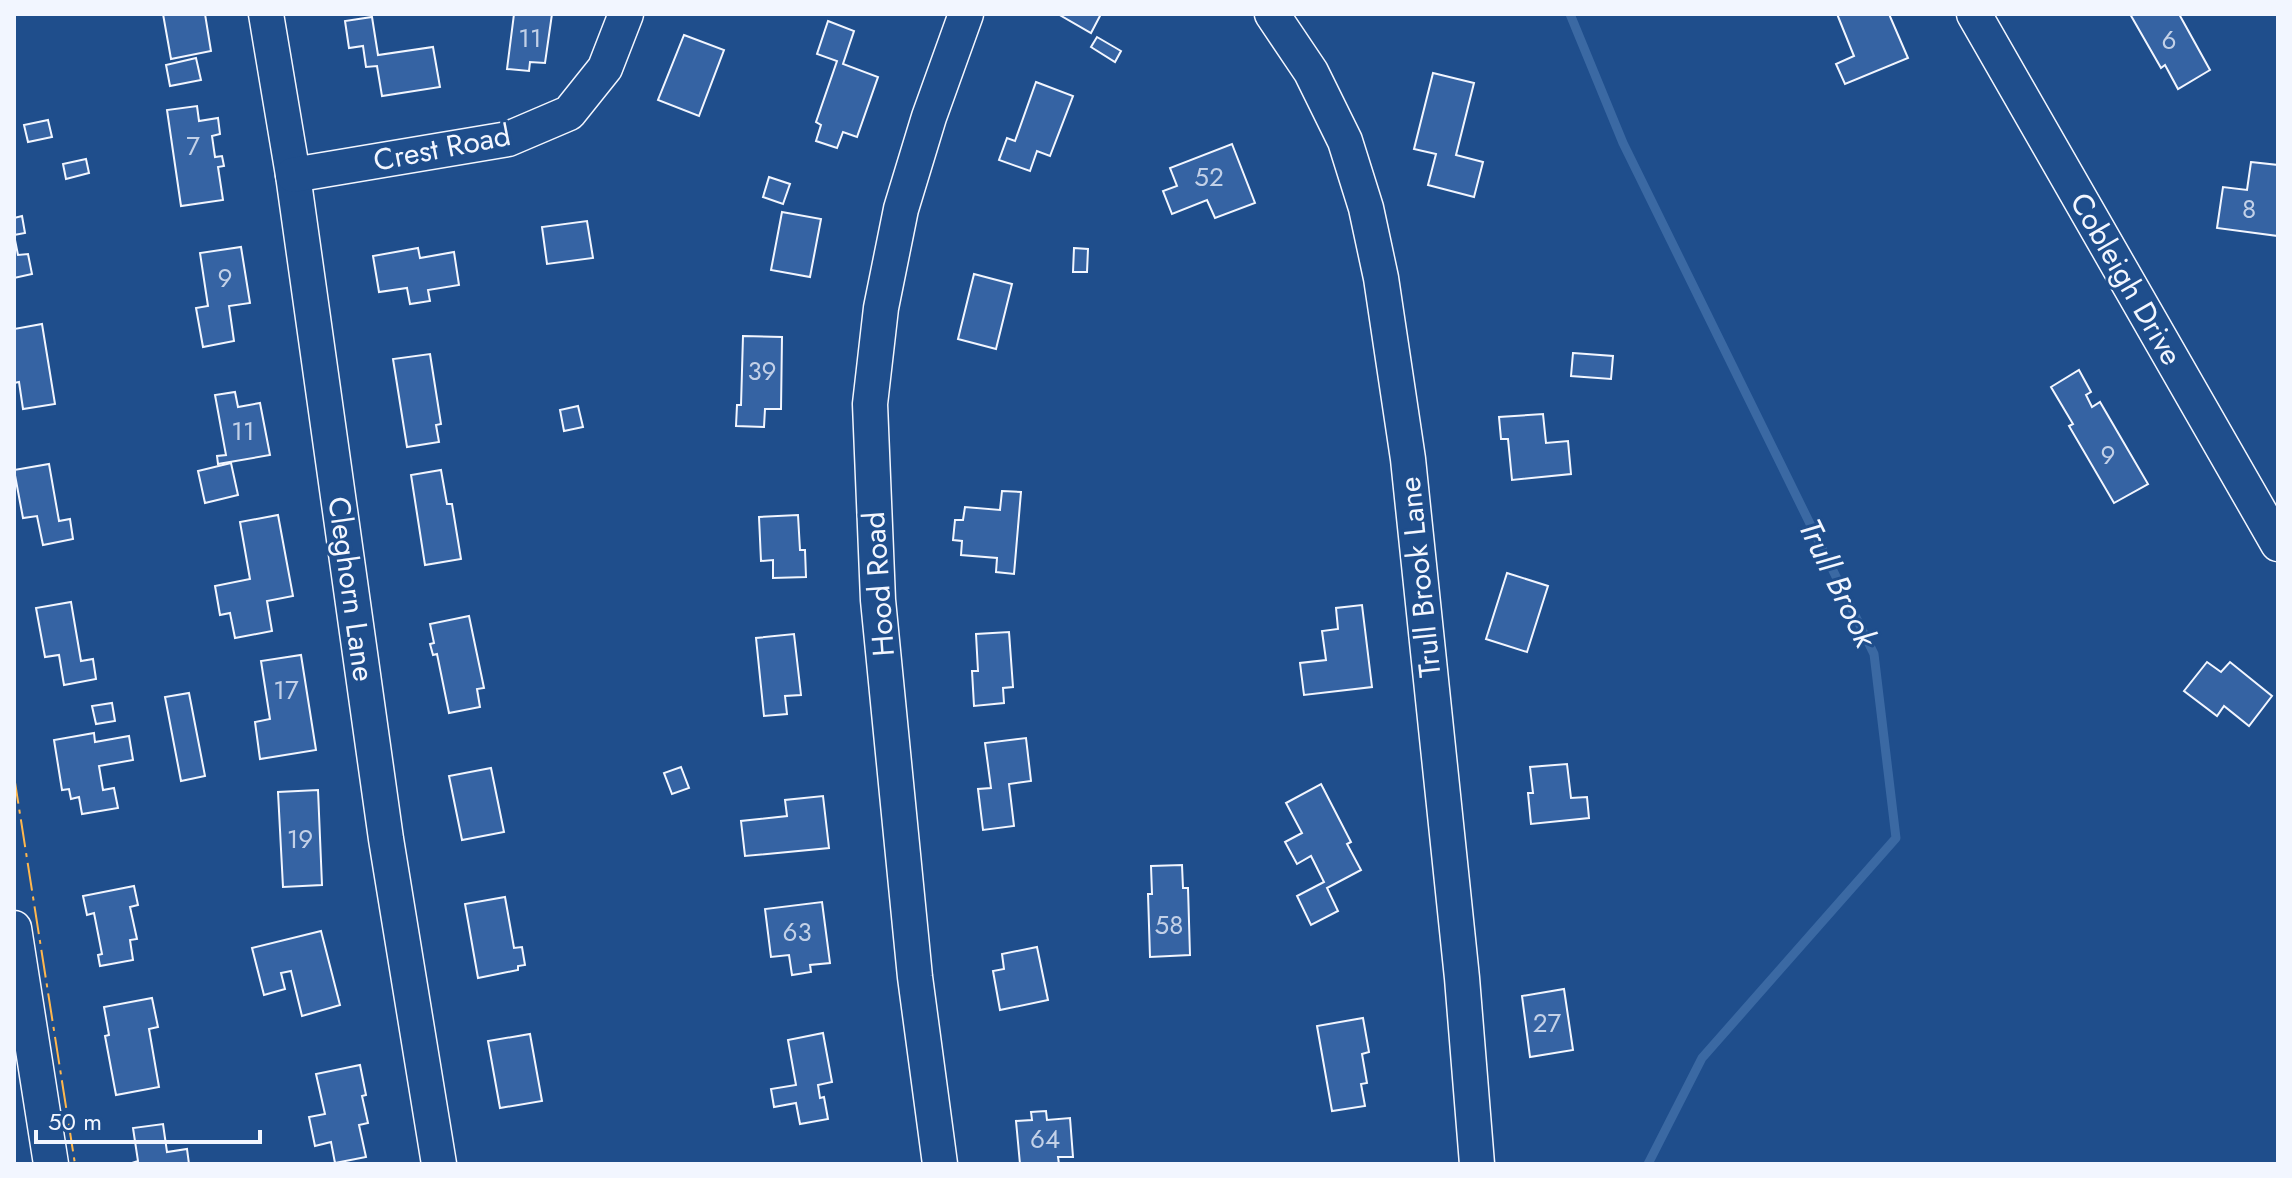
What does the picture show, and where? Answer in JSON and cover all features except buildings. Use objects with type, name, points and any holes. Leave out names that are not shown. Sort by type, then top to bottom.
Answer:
[{"type":"street","name":"Cleghorn Lane","points":[[266,14],[293,175],[386,839],[439,1164]]},
{"type":"street","name":"Crest Road","points":[[293,175],[508,139],[569,113],[605,68],[626,14]]},
{"type":"street","name":"Hood Road","points":[[940,1164],[915,977],[878,600],[870,404],[881,308],[901,209],[929,117],[966,14]]},
{"type":"street","name":"Trull Brook Lane","points":[[1272,14],[1311,72],[1345,141],[1366,208],[1381,278],[1408,459],[1462,978],[1477,1164]]},
{"type":"street","name":"Cobleigh Drive","points":[[1974,14],[2278,544]]},
{"type":"street","points":[[14,928],[51,1164]]},
{"type":"waterway","name":"Trull Brook","points":[[1570,14],[1623,143],[1874,654],[1896,838],[1702,1058],[1648,1164]]},
{"type":"power","points":[[14,776],[75,1164]]}]
